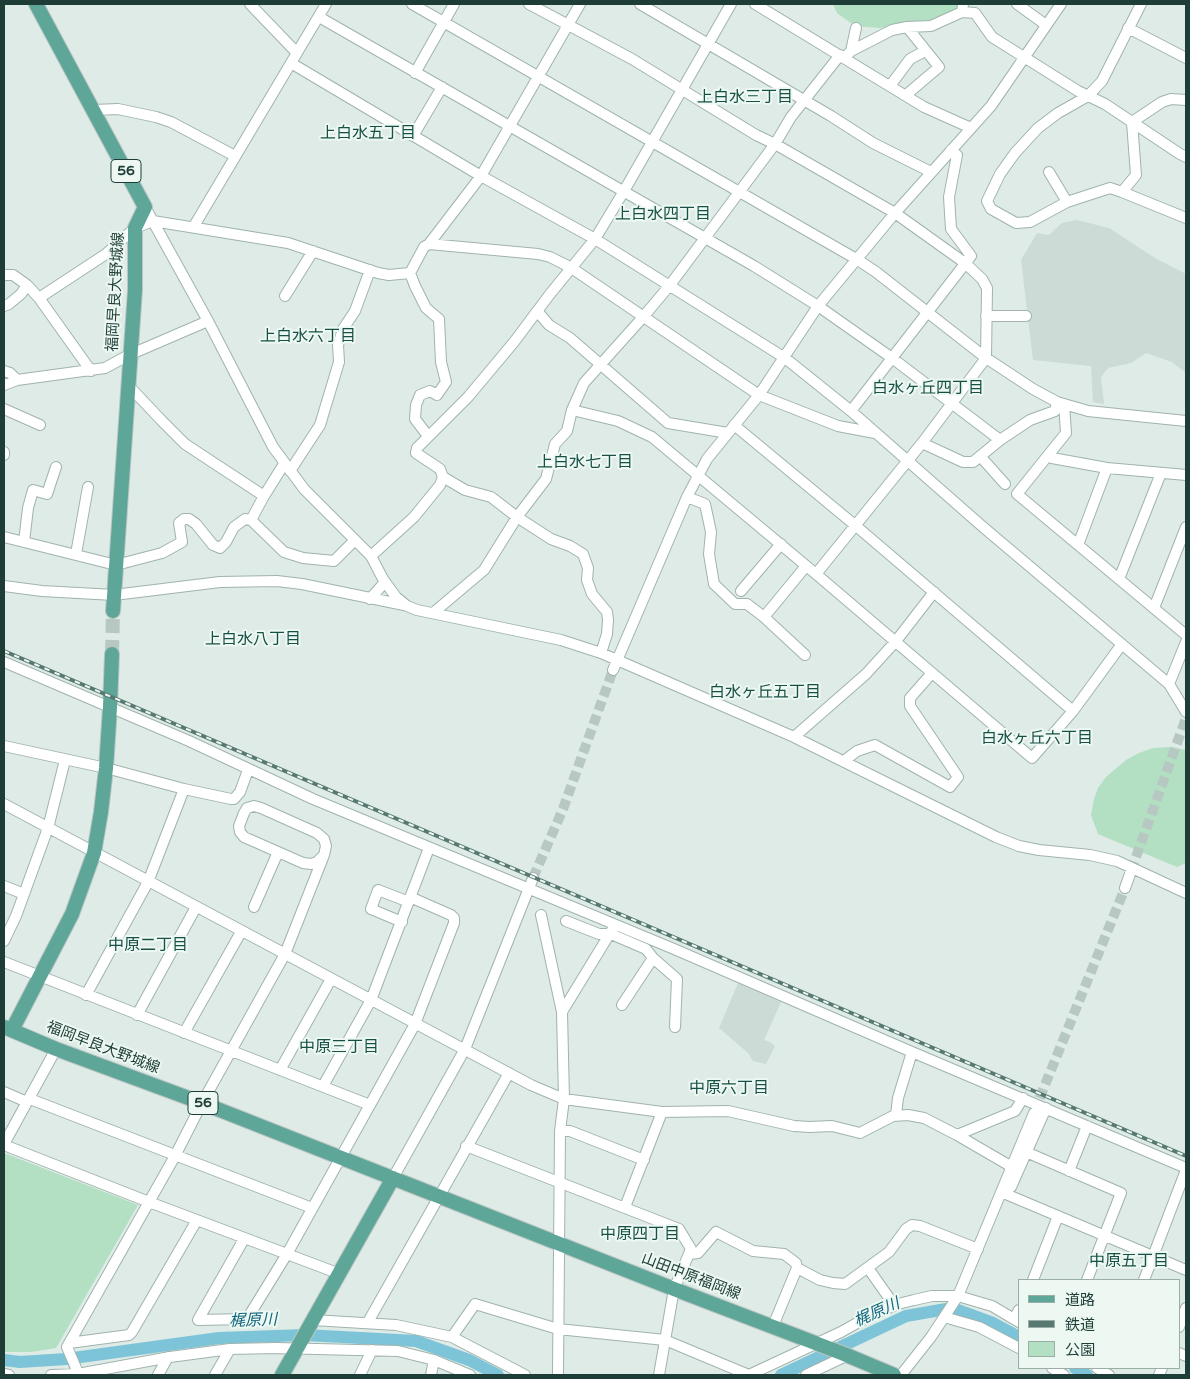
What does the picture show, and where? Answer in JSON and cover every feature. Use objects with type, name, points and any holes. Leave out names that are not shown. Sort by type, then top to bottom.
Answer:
[{"type":"main road","name":"56","points":[[36,4],[145,207]]},
{"type":"main road","name":"福岡早良大野城線","points":[[113,611],[134,290],[135,228],[145,207]]},
{"type":"main road","name":"福岡早良大野城線","points":[[112,654],[106,768],[102,812],[94,853],[72,914],[40,977],[8,1028],[56,1049],[202,1103],[393,1178]]},
{"type":"main road","name":"山田中原福岡線","points":[[393,1178],[674,1289],[822,1345],[894,1375]]},
{"type":"main road","points":[[282,1375],[393,1178]]},
{"type":"street","points":[[250,4],[294,58],[413,136],[594,239],[785,358],[877,433],[908,462],[1169,684],[1183,710],[1186,712]]},
{"type":"street","points":[[194,226],[326,4]]},
{"type":"street","points":[[412,4],[858,260],[986,358],[1032,389],[1061,403],[1100,413],[1186,420]]},
{"type":"street","points":[[414,73],[454,4]]},
{"type":"street","points":[[529,4],[632,59],[756,136],[774,144],[895,213],[965,264],[982,279],[987,288],[986,358],[908,462],[816,574]]},
{"type":"street","points":[[428,436],[415,419],[416,405],[420,395],[430,391],[437,395],[446,382],[441,362],[440,318],[426,308],[414,286],[410,273],[424,247],[429,244],[481,176],[580,4]]},
{"type":"street","points":[[640,4],[873,143],[930,172]]},
{"type":"street","points":[[601,653],[607,634],[607,612],[592,594],[587,580],[588,568],[583,554],[570,546],[551,539],[491,497],[465,490],[443,476],[440,469],[416,453],[417,448],[468,398],[594,239],[624,191],[731,4]]},
{"type":"street","points":[[755,4],[845,54],[890,86],[924,107],[971,128]]},
{"type":"street","points":[[1017,4],[1046,25]]},
{"type":"street","points":[[613,670],[687,497],[707,459],[759,395],[818,306],[930,172],[991,106],[1061,4]]},
{"type":"street","points":[[1140,4],[1102,82],[1088,96],[1058,113],[1038,128],[1015,153],[1000,174],[986,202],[991,210],[1016,223],[1030,222],[1067,202],[1110,188],[1186,218]]},
{"type":"street","points":[[845,54],[892,30],[931,26],[962,8],[974,13],[992,37],[1088,96],[1105,104],[1186,157]]},
{"type":"street","points":[[318,17],[734,254],[818,306],[892,358],[1000,440]]},
{"type":"street","points":[[906,95],[938,67],[907,27]]},
{"type":"street","points":[[433,614],[484,570],[517,517],[546,479],[555,444],[567,431],[572,410],[584,383],[670,285],[740,192],[791,117],[845,54],[856,28]]},
{"type":"street","points":[[1128,28],[1186,58]]},
{"type":"street","points":[[890,86],[910,59],[925,51]]},
{"type":"street","points":[[413,136],[442,87]]},
{"type":"street","points":[[1132,122],[1162,102],[1171,99],[1186,100]]},
{"type":"street","points":[[94,110],[118,109],[156,117],[171,122],[235,156]]},
{"type":"street","points":[[1122,192],[1136,175],[1132,122]]},
{"type":"street","points":[[851,411],[970,256],[951,229],[949,197],[957,155],[951,150]]},
{"type":"street","points":[[1049,172],[1067,202]]},
{"type":"street","points":[[145,207],[208,321],[273,447],[304,489],[371,556],[385,582],[396,597],[407,606]]},
{"type":"street","points":[[39,298],[106,254],[135,228],[153,220],[288,243],[389,275],[410,273]]},
{"type":"street","points":[[429,244],[550,256],[644,316],[759,395],[838,426],[877,433]]},
{"type":"street","points":[[285,296],[313,251]]},
{"type":"street","points":[[251,520],[264,496],[320,425],[339,362],[338,345],[343,328],[355,311],[370,270]]},
{"type":"street","points":[[4,275],[13,276],[27,285],[39,298],[91,371]]},
{"type":"street","points":[[4,306],[15,299],[27,285]]},
{"type":"street","points":[[538,312],[549,325],[570,338],[668,423],[731,429],[856,526],[1073,711]]},
{"type":"street","points":[[986,316],[1026,316]]},
{"type":"street","points":[[4,385],[17,380],[104,368],[129,354],[208,321]]},
{"type":"street","points":[[4,371],[10,372],[17,380]]},
{"type":"street","points":[[128,384],[186,444],[264,496]]},
{"type":"street","points":[[922,443],[963,462],[973,462],[1000,440],[1030,420],[1054,411],[1061,403]]},
{"type":"street","points":[[1061,403],[1066,433],[1017,494],[1186,635]]},
{"type":"street","points":[[4,409],[40,425]]},
{"type":"street","points":[[572,410],[618,421],[652,436],[1032,758],[1073,711],[1122,644]]},
{"type":"street","points":[[1050,454],[1052,458],[1107,468],[1186,475]]},
{"type":"street","points":[[980,456],[1005,484]]},
{"type":"street","points":[[1078,545],[1107,468]]},
{"type":"street","points":[[24,542],[28,508],[33,490],[47,494],[51,472]]},
{"type":"street","points":[[1119,579],[1161,473]]},
{"type":"street","points":[[371,556],[414,517],[440,485],[443,476]]},
{"type":"street","points":[[76,554],[88,487]]},
{"type":"street","points":[[687,497],[705,504],[711,532],[709,554],[714,584],[735,604],[747,604],[764,616],[805,655]]},
{"type":"street","points":[[4,537],[116,565],[162,553],[182,542],[179,522],[189,518],[213,545],[220,548],[226,542],[234,527],[245,519],[251,520],[284,552],[303,558],[334,561],[355,540]]},
{"type":"street","points":[[1154,608],[1186,526]]},
{"type":"street","points":[[741,590],[781,544]]},
{"type":"street","points":[[764,616],[806,566]]},
{"type":"street","points":[[4,586],[42,591],[114,596],[211,583],[246,580],[277,581],[302,584],[407,606],[433,614],[560,640],[618,659],[794,736],[1019,846],[1090,855],[1117,861],[1186,893]]},
{"type":"street","points":[[370,599],[385,582]]},
{"type":"street","points":[[794,736],[866,674],[896,641],[934,592]]},
{"type":"street","points":[[1169,684],[1186,642]]},
{"type":"street","points":[[4,662],[429,848],[531,883],[646,949],[677,980],[675,1027]]},
{"type":"street","points":[[844,762],[857,751],[874,746],[950,787],[958,777],[910,706],[910,698],[932,673]]},
{"type":"street","points":[[4,746],[106,768],[184,789],[234,798],[240,792],[248,770]]},
{"type":"street","points":[[4,941],[16,916],[48,828],[65,760]]},
{"type":"street","points":[[86,995],[148,882],[184,789]]},
{"type":"street","points":[[4,804],[415,1024],[509,1073],[564,1099],[662,1112],[728,1111],[794,1126],[832,1126],[860,1133],[896,1115],[908,1115],[924,1118],[1012,1167]]},
{"type":"street","points":[[78,1373],[68,1346],[175,1156],[284,954],[313,885],[324,855],[326,846],[324,839],[317,833],[261,808],[254,806],[247,808],[238,826],[244,837],[303,863],[309,868],[313,885]]},
{"type":"street","points":[[323,1086],[372,1000],[429,848]]},
{"type":"street","points":[[254,907],[278,852]]},
{"type":"street","points":[[303,863],[312,864],[324,855]]},
{"type":"street","points":[[1125,888],[1131,872]]},
{"type":"street","points":[[393,1178],[465,1049],[531,883]]},
{"type":"street","points":[[4,886],[24,894]]},
{"type":"street","points":[[244,1239],[198,1320],[247,1319],[286,1254],[415,1024],[454,923],[454,918],[451,915],[378,890],[371,909],[402,922]]},
{"type":"street","points":[[137,1014],[196,907]]},
{"type":"street","points":[[542,915],[562,1012],[564,1099],[560,1132],[558,1375]]},
{"type":"street","points":[[566,921],[599,934],[613,930],[674,949],[1186,1169],[1144,1279]]},
{"type":"street","points":[[562,1012],[613,930]]},
{"type":"street","points":[[184,1032],[241,932]]},
{"type":"street","points":[[622,1005],[653,958]]},
{"type":"street","points":[[4,962],[370,1105]]},
{"type":"street","points":[[280,1070],[331,979]]},
{"type":"street","points":[[56,1049],[4,1145],[244,1239],[340,1274]]},
{"type":"street","points":[[896,1115],[898,1098],[912,1052]]},
{"type":"street","points":[[368,1322],[509,1073]]},
{"type":"street","points":[[4,1092],[312,1208]]},
{"type":"street","points":[[957,1135],[1015,1111],[1023,1098]]},
{"type":"street","points":[[901,1375],[957,1297],[1004,1193],[1026,1152],[1046,1108]]},
{"type":"street","points":[[625,1207],[662,1112]]},
{"type":"street","points":[[1004,1193],[1012,1167],[1034,1112]]},
{"type":"street","points":[[1069,1170],[1087,1126]]},
{"type":"street","points":[[560,1132],[570,1131],[644,1160]]},
{"type":"street","points":[[466,1146],[679,1229],[691,1249],[674,1289],[659,1375]]},
{"type":"street","points":[[1026,1152],[1121,1193],[1086,1279]]},
{"type":"street","points":[[1004,1193],[1186,1270]]},
{"type":"street","points":[[1033,1279],[1058,1216]]},
{"type":"street","points":[[68,1346],[129,1335],[197,1220]]},
{"type":"street","points":[[797,1268],[820,1280],[845,1284],[889,1252],[906,1229],[912,1225],[920,1226],[978,1249]]},
{"type":"street","points":[[690,1254],[698,1253],[716,1232],[753,1251],[784,1254],[796,1263],[797,1268],[773,1326]]},
{"type":"street","points":[[868,1268],[894,1306]]},
{"type":"street","points":[[452,1337],[475,1304],[558,1329],[665,1340],[749,1375],[822,1345],[873,1314],[894,1306],[932,1296],[957,1297],[992,1306],[1017,1317]]},
{"type":"street","points":[[1180,1324],[1186,1308]]},
{"type":"street","points":[[945,1316],[979,1327],[1018,1347]]},
{"type":"street","points":[[311,1323],[368,1322],[396,1325],[452,1337],[525,1375]]},
{"type":"street","points":[[51,1375],[78,1373],[168,1357],[230,1349],[297,1348],[398,1351],[434,1360],[470,1375]]},
{"type":"street","points":[[215,1375],[230,1349]]},
{"type":"street","points":[[360,1375],[372,1350]]},
{"type":"street","points":[[806,1375],[846,1355]]},
{"type":"street","points":[[158,1375],[168,1357]]},
{"type":"street","points":[[431,1375],[434,1360]]},
{"type":"street","points":[[4,1374],[9,1375]]},
{"type":"shaded area","points":[[1077,220],[1109,228],[1155,258],[1186,274],[1186,373],[1172,362],[1146,353],[1131,363],[1108,368],[1101,377],[1104,404],[1093,402],[1091,366],[1033,360],[1021,260],[1037,233],[1049,235],[1062,223]]},
{"type":"shaded area","points":[[738,983],[781,1002],[764,1040],[775,1046],[766,1064],[753,1061],[748,1053],[719,1028]]},
{"type":"green space","points":[[833,4],[960,4],[958,12],[933,20],[880,28],[855,26],[837,13]]},
{"type":"green space","points":[[1172,747],[1186,750],[1186,863],[1177,867],[1098,834],[1091,815],[1098,788],[1106,777],[1126,760],[1153,748]]},
{"type":"green space","points":[[4,1153],[138,1205],[56,1348],[31,1352],[4,1352]]},
{"type":"waterway","name":"梶原川","points":[[781,1375],[906,1316],[952,1308],[993,1323],[1018,1336]]},
{"type":"waterway","name":"梶原川","points":[[4,1360],[20,1362],[66,1359],[219,1338],[305,1335],[416,1341],[469,1360],[498,1375]]},
{"type":"waterway","points":[[66,1359],[72,1371]]},
{"type":"waterway","name":"梶原川","points":[[1077,1369],[1087,1375]]},
{"type":"tunnel","points":[[112,654],[113,611]]},
{"type":"tunnel","points":[[533,878],[563,809],[613,670]]},
{"type":"tunnel","points":[[1131,871],[1186,718]]},
{"type":"tunnel","points":[[1034,1112],[1125,888]]},
{"type":"railway","points":[[4,651],[1186,1156]]},
{"type":"district","name":"上白水三丁目","points":[[745,98]]},
{"type":"district","name":"上白水五丁目","points":[[368,134]]},
{"type":"district","name":"上白水四丁目","points":[[663,215]]},
{"type":"district","name":"上白水六丁目","points":[[308,337]]},
{"type":"district","name":"白水ヶ丘四丁目","points":[[928,389]]},
{"type":"district","name":"上白水七丁目","points":[[585,463]]},
{"type":"district","name":"上白水八丁目","points":[[253,640]]},
{"type":"district","name":"白水ヶ丘五丁目","points":[[765,693]]},
{"type":"district","name":"白水ヶ丘六丁目","points":[[1037,739]]},
{"type":"district","name":"中原二丁目","points":[[148,946]]},
{"type":"district","name":"中原三丁目","points":[[339,1048]]},
{"type":"district","name":"中原六丁目","points":[[729,1089]]},
{"type":"district","name":"中原四丁目","points":[[640,1235]]},
{"type":"district","name":"中原五丁目","points":[[1129,1262]]}]
